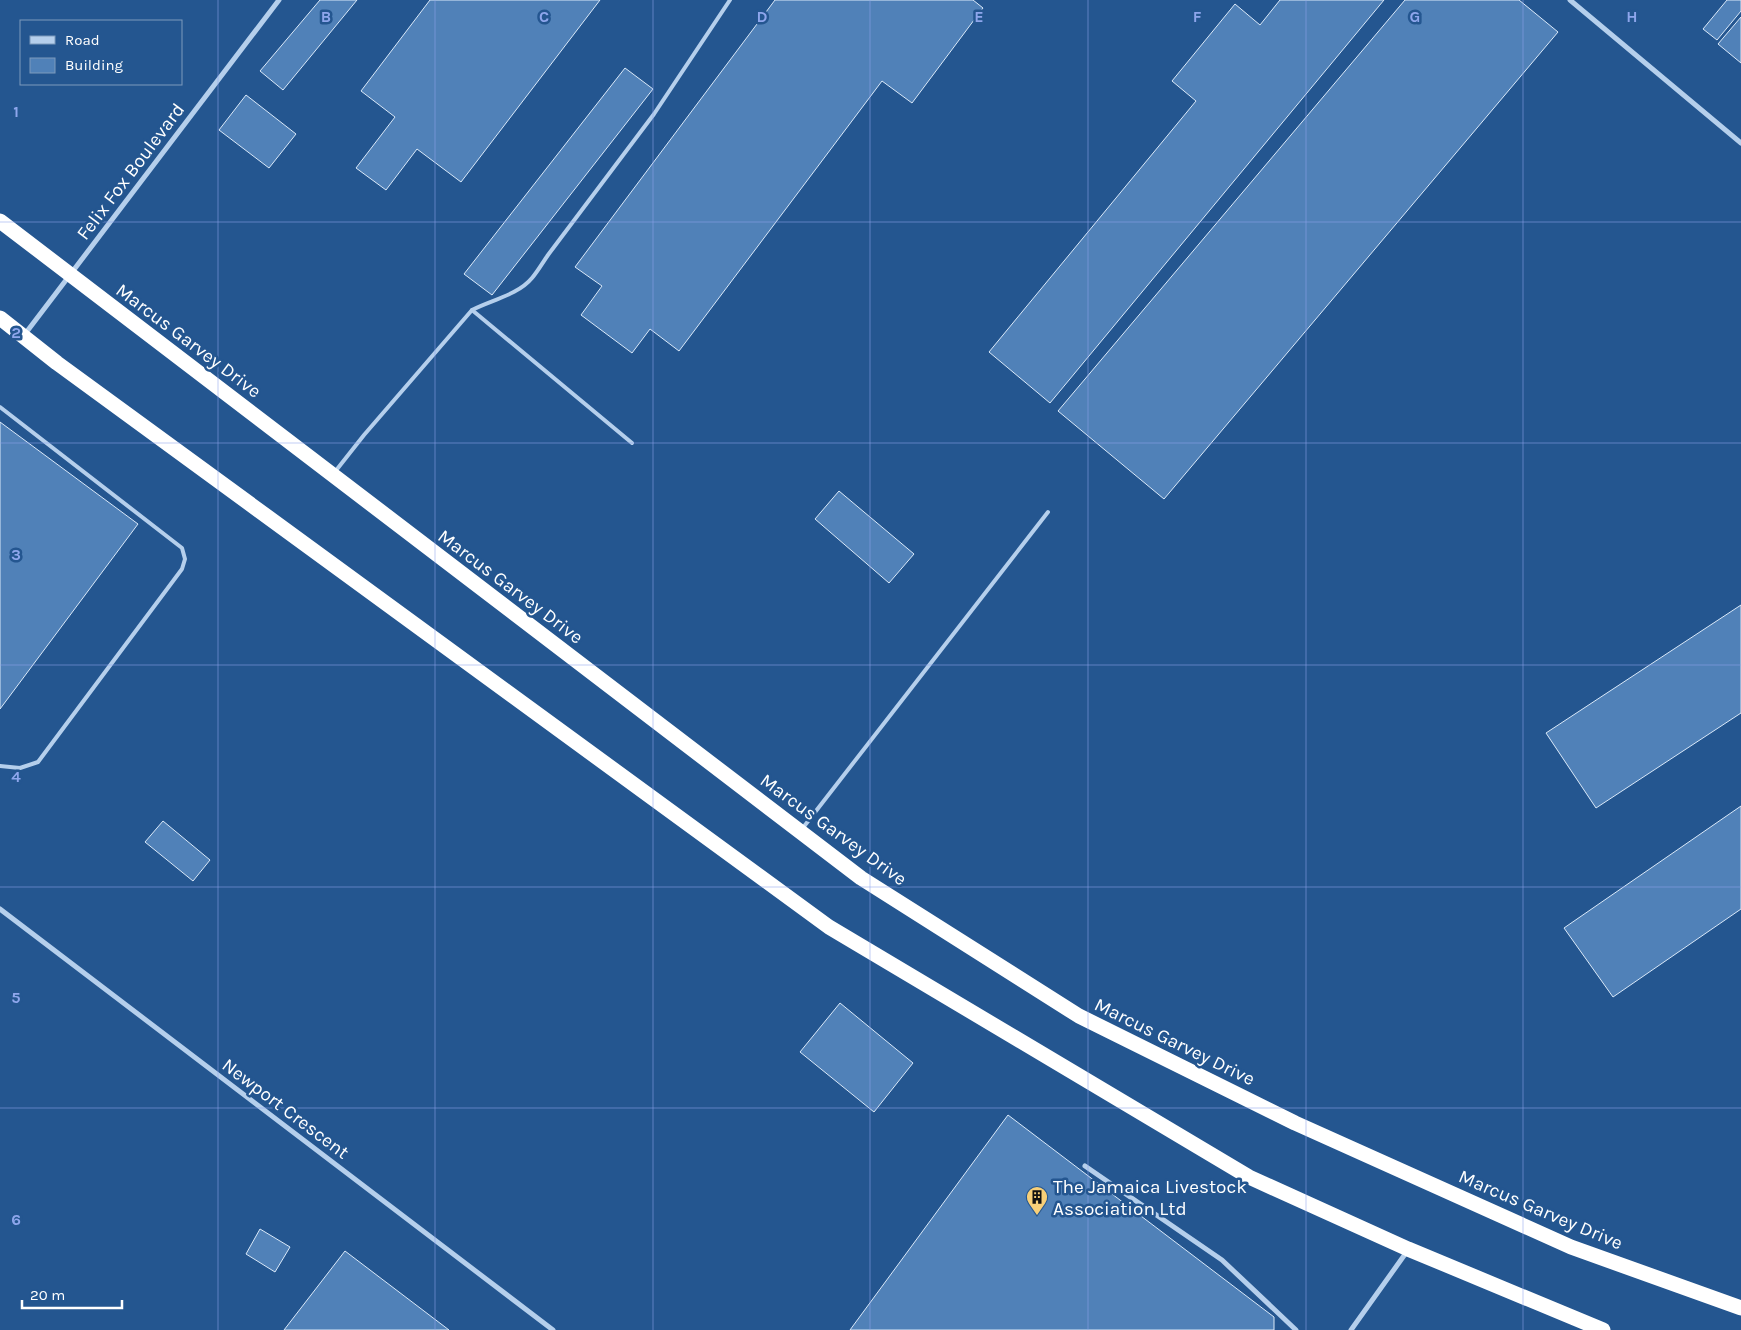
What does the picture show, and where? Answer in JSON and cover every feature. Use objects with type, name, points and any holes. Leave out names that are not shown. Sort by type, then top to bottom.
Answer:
[{"type":"highway","name":"Marcus Garvey Drive","points":[[0,222],[862,878],[1087,1020],[1295,1123],[1571,1247],[1741,1308]]},
{"type":"highway","points":[[0,318],[73,375],[829,927],[1250,1177],[1408,1249],[1603,1330]]},
{"type":"street","name":"Felix Fox Boulevard","points":[[23,336],[279,0]]},
{"type":"street","points":[[1570,0],[1741,143]]},
{"type":"street","name":"Newport Crescent","points":[[0,909],[554,1330]]},
{"type":"street","points":[[1085,1166],[1222,1260],[1296,1330]]},
{"type":"street","points":[[1351,1330],[1408,1249]]},
{"type":"lane","points":[[332,475],[472,310],[489,301],[511,294],[531,279],[654,114],[730,0]]},
{"type":"lane","points":[[472,310],[632,443]]},
{"type":"lane","points":[[0,407],[182,548],[185,559],[182,569],[38,762],[20,768],[0,766]]},
{"type":"lane","points":[[800,831],[1048,512]]},
{"type":"building","points":[[320,0],[357,0],[283,90],[260,71]]},
{"type":"building","points":[[430,0],[600,0],[461,182],[417,149],[386,190],[356,168],[395,117],[361,91]]},
{"type":"building","points":[[775,0],[973,0],[983,8],[912,103],[882,81],[679,351],[650,329],[632,353],[581,315],[602,286],[575,267]]},
{"type":"building","points":[[1280,0],[1384,0],[1050,403],[989,352],[1196,101],[1172,81],[1235,4],[1260,25]]},
{"type":"building","points":[[1405,0],[1519,0],[1558,32],[1164,499],[1058,411]]},
{"type":"building","points":[[1727,0],[1741,0],[1741,11],[1717,40],[1703,29]]},
{"type":"building","points":[[1741,17],[1741,63],[1718,44]]},
{"type":"building","points":[[625,68],[653,89],[492,295],[464,274]]},
{"type":"building","points":[[246,95],[296,134],[269,168],[219,130]]},
{"type":"building","points":[[0,422],[138,524],[0,709]]},
{"type":"building","points":[[839,491],[914,554],[889,583],[815,519]]},
{"type":"building","points":[[1741,605],[1741,713],[1596,808],[1546,733]]},
{"type":"building","points":[[1741,806],[1741,909],[1613,997],[1564,928]]},
{"type":"building","points":[[163,821],[210,860],[193,881],[145,842]]},
{"type":"building","points":[[840,1003],[913,1063],[874,1112],[800,1052]]},
{"type":"building","name":"The Jamaica Livestock Association Ltd","points":[[1008,1115],[1274,1317],[1274,1330],[850,1330]]},
{"type":"building","points":[[260,1229],[290,1247],[275,1272],[246,1254]]},
{"type":"building","points":[[345,1251],[449,1330],[284,1330]]},
{"type":"place","name":"The Jamaica Livestock Association Ltd","points":[[1037,1216]]}]
